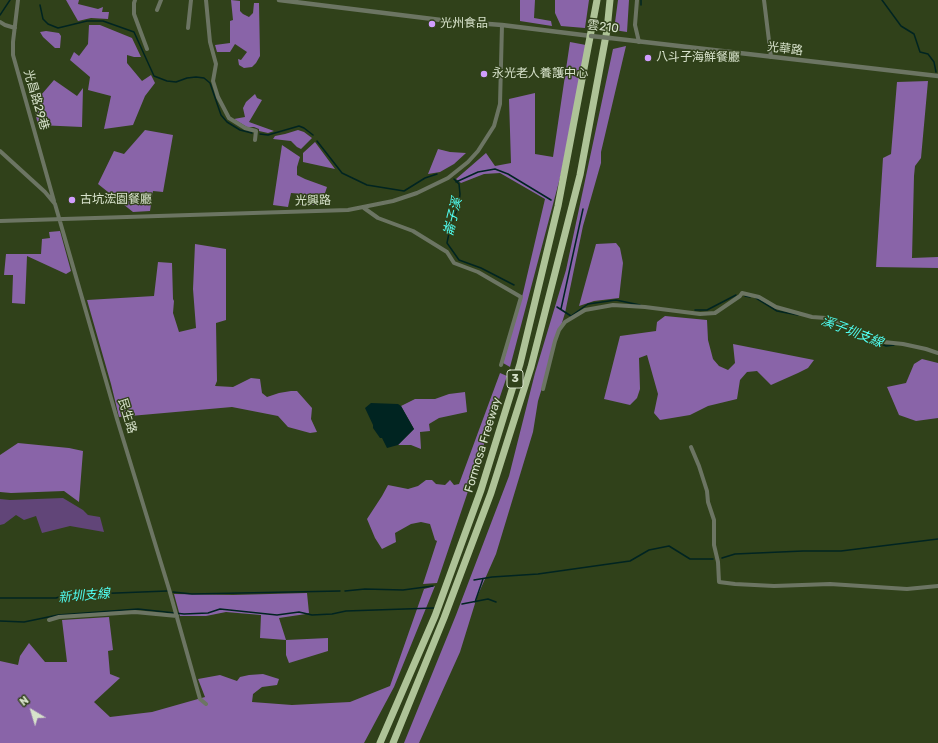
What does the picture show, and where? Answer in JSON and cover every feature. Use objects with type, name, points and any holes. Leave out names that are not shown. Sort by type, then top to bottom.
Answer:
[{"type":"highway","name":"Formosa Freeway","points":[[380,743],[435,616],[481,490],[520,364],[558,206],[598,0]]},
{"type":"highway","name":"Formosa Freeway","points":[[393,743],[444,618],[491,493],[531,367],[580,175],[607,30],[610,0]]},
{"type":"street","name":"光昌路29巷","points":[[18,0],[14,55],[55,204]]},
{"type":"street","points":[[135,0],[134,14],[147,49]]},
{"type":"street","points":[[157,10],[161,0]]},
{"type":"street","points":[[188,28],[191,0]]},
{"type":"street","points":[[206,0],[210,42],[216,64],[214,81],[218,97],[229,118],[245,128],[256,131],[255,140]]},
{"type":"street","name":"雲210","points":[[279,0],[299,1],[449,21],[502,25],[629,40]]},
{"type":"street","points":[[637,0],[635,25],[639,42]]},
{"type":"street","points":[[764,0],[771,57]]},
{"type":"street","points":[[0,22],[15,28]]},
{"type":"street","name":"光興路","points":[[0,221],[348,210],[393,201],[417,193],[448,178],[468,162],[478,151],[494,126],[500,104],[502,25]]},
{"type":"street","name":"光華路","points":[[629,40],[938,76]]},
{"type":"street","name":"民生路","points":[[0,151],[45,192],[55,204],[117,419],[177,616],[200,699],[206,704]]},
{"type":"street","points":[[364,208],[378,218],[413,230],[447,252],[454,263],[478,272],[521,297],[501,365]]},
{"type":"street","points":[[543,389],[559,330],[565,322],[585,310],[601,306],[619,305],[645,306],[700,314],[715,313],[740,296],[742,293],[759,297],[776,307],[812,317],[826,318],[884,342],[902,344],[938,353]]},
{"type":"street","points":[[691,447],[705,485],[708,502],[714,520],[714,545],[718,562],[719,582],[774,586],[830,584],[907,589],[938,586]]},
{"type":"street","points":[[49,620],[59,617],[135,612],[177,616]]},
{"type":"shaded area","points":[[66,0],[79,0],[78,4],[98,9],[103,7],[102,12],[109,12],[108,19],[91,18],[78,21]]},
{"type":"shaded area","points":[[231,0],[240,1],[240,11],[249,17],[253,13],[254,3],[259,3],[260,56],[252,67],[244,68],[239,65],[238,59],[241,60],[247,52],[235,44],[230,52],[217,52],[215,45],[230,43],[230,21],[233,20]]},
{"type":"shaded area","points":[[520,0],[535,0],[534,18],[551,21],[552,26],[520,21]]},
{"type":"shaded area","points":[[555,0],[589,0],[585,28],[561,26],[555,13]]},
{"type":"shaded area","points":[[618,0],[629,0],[627,32],[614,30]]},
{"type":"shaded area","points":[[89,25],[100,25],[132,38],[141,57],[127,55],[127,63],[142,81],[151,75],[155,83],[145,96],[133,125],[104,129],[111,96],[88,90],[90,77],[70,60],[74,52],[79,56],[88,44]]},
{"type":"shaded area","points":[[46,31],[59,33],[61,36],[60,48],[55,48],[43,37],[40,32]]},
{"type":"shaded area","points":[[570,42],[586,45],[561,174],[510,367],[503,363],[523,293],[545,199],[500,173],[484,174],[461,183],[456,179],[486,153],[495,166],[511,163],[509,99],[535,93],[535,154],[553,157]]},
{"type":"shaded area","points":[[626,46],[601,152],[601,163],[583,226],[565,313],[538,401],[533,432],[496,554],[477,597],[460,652],[419,743],[404,743],[456,615],[509,476],[535,373],[566,270],[613,49]]},
{"type":"shaded area","points":[[54,80],[77,96],[83,88],[82,127],[38,125],[33,103]]},
{"type":"shaded area","points":[[928,81],[921,158],[915,166],[914,176],[912,258],[938,257],[938,268],[876,267],[883,158],[891,154],[897,82]]},
{"type":"shaded area","points":[[255,94],[257,98],[262,100],[249,122],[274,131],[268,133],[259,131],[259,129],[247,127],[234,119],[245,117],[243,108],[246,102]]},
{"type":"shaded area","points":[[145,130],[173,135],[163,192],[153,191],[150,211],[133,212],[98,184],[114,151],[124,154]]},
{"type":"shaded area","points":[[298,130],[304,132],[312,138],[301,149],[291,141],[273,139],[275,136]]},
{"type":"shaded area","points":[[315,142],[335,169],[303,162],[303,153]]},
{"type":"shaded area","points":[[282,145],[300,157],[297,167],[297,175],[327,187],[321,205],[300,205],[303,194],[291,193],[288,207],[273,205]]},
{"type":"shaded area","points":[[438,149],[450,152],[466,153],[454,164],[440,172],[428,174]]},
{"type":"shaded area","points":[[60,231],[71,271],[66,274],[27,256],[25,304],[12,303],[13,275],[4,275],[6,254],[41,254],[42,239],[50,238],[49,232]]},
{"type":"shaded area","points":[[616,243],[620,248],[623,263],[619,298],[594,301],[579,306],[596,244]]},
{"type":"shaded area","points":[[195,244],[226,249],[226,320],[216,323],[217,381],[215,386],[233,387],[251,378],[260,379],[262,393],[267,397],[279,393],[297,391],[312,408],[311,419],[317,432],[310,433],[288,427],[278,416],[232,407],[119,417],[87,300],[154,296],[158,262],[172,263],[174,301],[173,313],[179,332],[196,328],[193,289]]},
{"type":"shaded area","points":[[665,316],[707,320],[708,340],[713,359],[719,366],[728,370],[735,363],[733,344],[814,360],[808,368],[771,385],[757,371],[747,372],[740,380],[737,399],[708,406],[690,415],[660,420],[654,413],[658,394],[647,355],[639,358],[640,389],[637,398],[630,405],[604,399],[620,336],[656,331],[657,322]]},
{"type":"shaded area","points":[[922,359],[938,363],[938,418],[916,421],[899,415],[887,387],[906,383],[914,364]]},
{"type":"shaded area","points":[[500,373],[507,376],[437,583],[423,584],[437,541],[435,540],[430,524],[421,522],[411,524],[395,533],[396,542],[382,549],[375,538],[367,519],[388,485],[408,489],[418,486],[426,480],[432,480],[436,484],[445,485],[450,480],[454,485],[459,484]]},
{"type":"shaded area","points":[[465,392],[467,412],[439,418],[429,424],[430,431],[420,432],[421,449],[411,445],[398,445],[414,429],[401,406],[415,399],[435,399],[449,394]]},
{"type":"shaded area","points":[[18,443],[69,448],[83,451],[79,502],[64,491],[0,492],[0,455]]},
{"type":"shaded area","points":[[63,498],[83,510],[88,515],[100,517],[104,532],[70,526],[42,533],[36,516],[24,520],[16,515],[4,524],[0,525],[0,499]]},
{"type":"shaded area","points":[[435,586],[394,687],[364,743],[0,743],[0,661],[18,665],[20,656],[29,643],[45,662],[67,662],[62,620],[109,617],[113,650],[108,651],[110,674],[120,678],[94,702],[110,717],[152,712],[205,697],[198,679],[220,675],[237,681],[240,677],[263,674],[279,679],[277,685],[262,687],[253,694],[252,702],[292,705],[350,702],[390,686],[424,589]]},
{"type":"shaded area","points":[[307,593],[309,613],[279,618],[286,640],[260,638],[261,615],[226,612],[206,616],[180,616],[174,594],[233,595]]},
{"type":"shaded area","points":[[328,638],[328,651],[289,663],[286,655],[286,640]]},
{"type":"water","points":[[371,403],[398,404],[401,406],[414,429],[398,445],[387,448],[382,438],[380,438],[373,428],[365,408]]},
{"type":"waterway","points":[[0,15],[10,0]]},
{"type":"waterway","points":[[641,0],[641,5]]},
{"type":"waterway","points":[[882,0],[901,26],[914,34],[920,52],[928,54],[934,62],[936,72]]},
{"type":"waterway","points":[[40,5],[43,19],[48,24],[58,28],[87,21],[103,21],[134,32],[154,76],[167,81],[176,82],[187,78],[204,78],[210,83],[221,115],[227,122],[240,130],[252,133]]},
{"type":"waterway","points":[[260,134],[268,135],[299,126],[313,135]]},
{"type":"waterway","points":[[317,141],[342,173],[367,185],[404,191],[425,178],[437,174]]},
{"type":"waterway","name":"崙子溪","points":[[456,182],[478,172],[495,169],[508,174],[551,200]]},
{"type":"waterway","name":"崙子溪","points":[[454,179],[459,184],[459,204],[450,228],[447,243],[459,260],[481,268],[514,285]]},
{"type":"waterway","name":"崙子溪","points":[[561,309],[583,209]]},
{"type":"waterway","name":"溪子圳支線","points":[[695,310],[707,310],[736,295]]},
{"type":"waterway","name":"溪子圳支線","points":[[745,296],[750,297]]},
{"type":"waterway","name":"溪子圳支線","points":[[756,298],[777,311],[798,315]]},
{"type":"waterway","name":"溪子圳支線","points":[[557,307],[571,316],[588,304],[616,300],[640,305]]},
{"type":"waterway","name":"溪子圳支線","points":[[829,321],[886,346],[894,345]]},
{"type":"waterway","points":[[722,558],[735,554],[841,551],[938,539]]},
{"type":"waterway","points":[[474,580],[492,577],[538,574],[630,561],[649,550],[669,546],[690,559],[713,559]]},
{"type":"waterway","points":[[475,602],[483,579]]},
{"type":"waterway","points":[[345,591],[365,589],[403,590],[433,586]]},
{"type":"waterway","name":"新圳支線","points":[[0,598],[56,598],[66,595],[167,591]]},
{"type":"waterway","points":[[173,592],[192,594],[340,591]]},
{"type":"waterway","points":[[462,604],[488,599],[496,602]]},
{"type":"waterway","points":[[0,621],[24,622],[58,615],[138,609],[184,614],[208,613],[220,609],[277,615],[299,612],[312,615],[332,614],[346,611],[434,608]]},
{"type":"place","name":"光州食品","points":[[432,24]]},
{"type":"place","name":"八斗子海鮮餐廳","points":[[648,58]]},
{"type":"place","name":"永光老人養護中心","points":[[484,74]]},
{"type":"place","name":"古坑浤園餐廳","points":[[72,200]]}]
